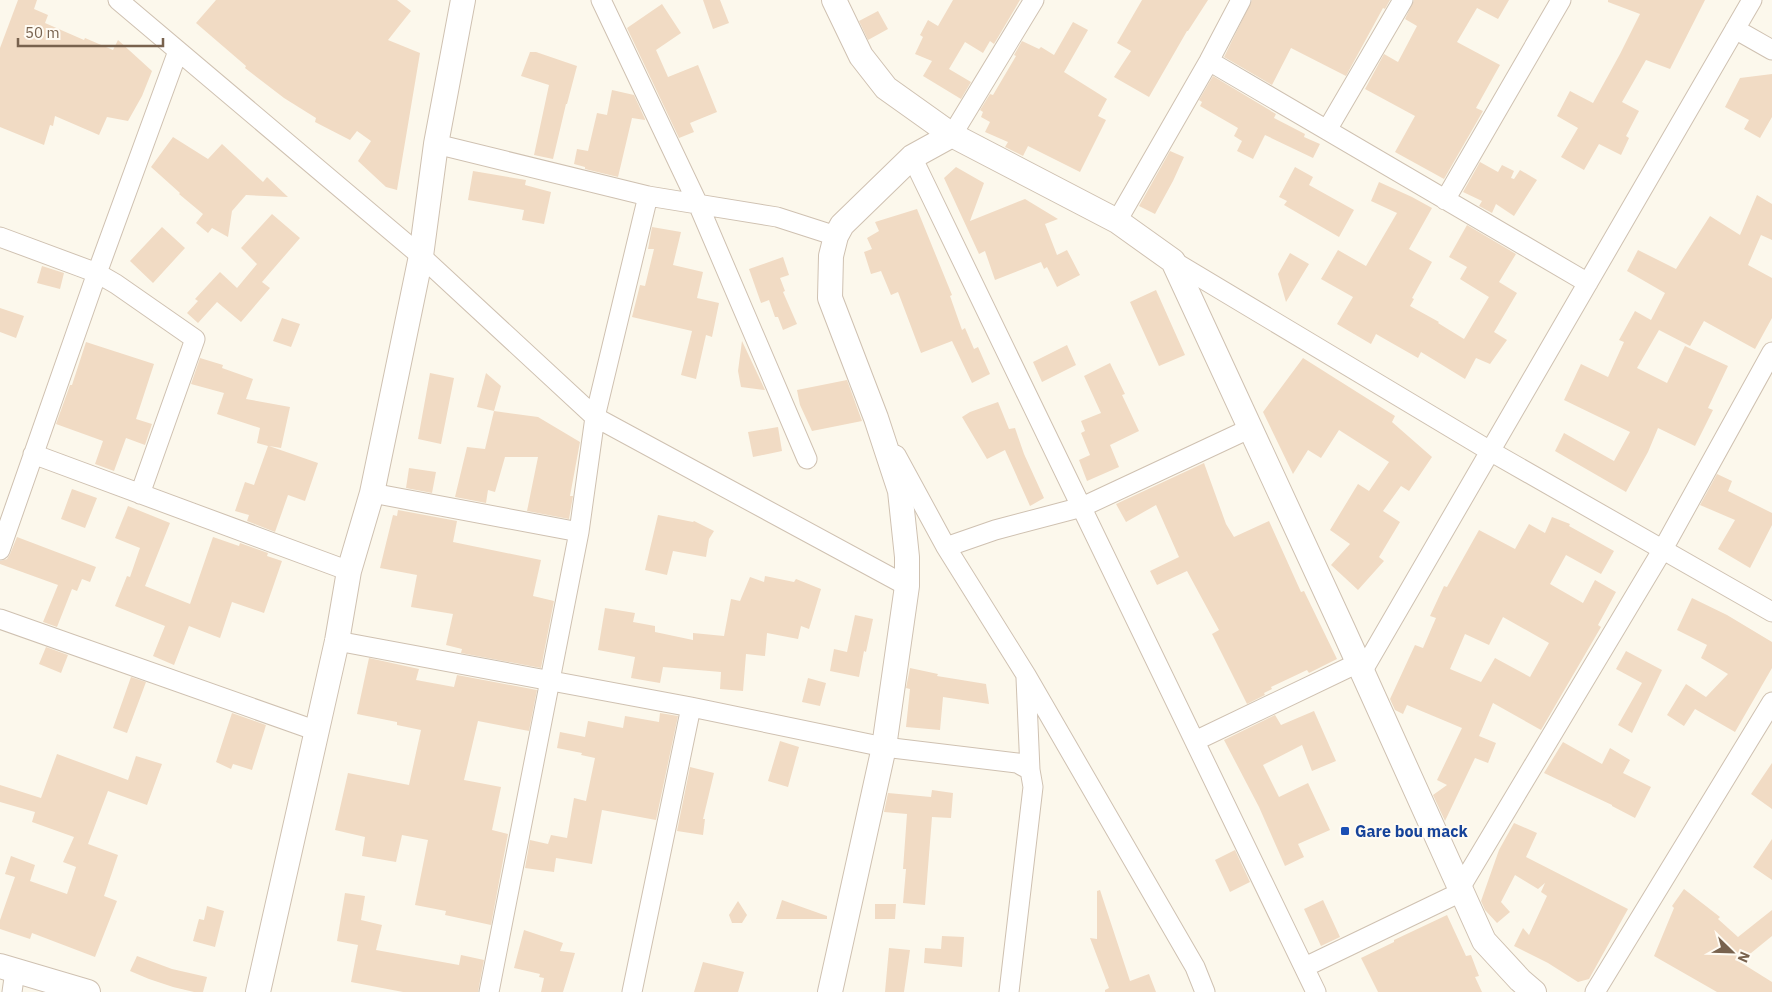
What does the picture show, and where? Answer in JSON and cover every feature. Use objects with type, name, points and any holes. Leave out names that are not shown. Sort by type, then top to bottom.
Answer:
[{"type":"street","points":[[118,0],[421,256],[596,417],[906,586]]},
{"type":"street","points":[[601,0],[698,204],[807,459]]},
{"type":"street","points":[[834,0],[861,56],[886,88],[952,135],[1117,221],[1172,260],[1490,451],[1772,612]]},
{"type":"street","points":[[830,992],[884,747],[906,586],[907,557],[900,491],[876,418],[830,298],[831,256],[836,236],[842,225],[912,157],[952,135],[1034,0]]},
{"type":"street","points":[[1117,221],[1209,61],[1241,0]]},
{"type":"street","points":[[1326,130],[1403,0]]},
{"type":"street","points":[[1444,200],[1561,0]]},
{"type":"street","points":[[1195,741],[1360,668],[1588,284],[1752,0]]},
{"type":"street","points":[[258,992],[337,641],[349,571],[372,493],[421,256],[436,144],[460,1]]},
{"type":"street","points":[[1735,29],[1772,50]]},
{"type":"street","points":[[0,550],[97,273],[178,51]]},
{"type":"street","points":[[1209,61],[1588,284]]},
{"type":"street","points":[[436,144],[648,196],[777,217],[836,236]]},
{"type":"street","points":[[912,157],[1316,992]]},
{"type":"street","points":[[489,992],[579,532],[596,417],[648,196]]},
{"type":"street","points":[[0,237],[97,273],[195,339],[140,494]]},
{"type":"street","points":[[1172,260],[1251,428],[1484,941],[1520,980],[1534,992]]},
{"type":"street","points":[[1305,967],[1461,890],[1663,549],[1772,352]]},
{"type":"street","points":[[876,418],[946,548],[1026,675],[1195,967],[1205,992]]},
{"type":"street","points":[[946,548],[995,530],[1082,507],[1251,428]]},
{"type":"street","points":[[33,454],[349,571]]},
{"type":"street","points":[[372,493],[579,532]]},
{"type":"street","points":[[0,619],[317,730]]},
{"type":"street","points":[[337,641],[690,707],[884,747],[1017,763],[1030,770]]},
{"type":"street","points":[[1008,992],[1033,787],[1030,770],[1026,675]]},
{"type":"street","points":[[1595,992],[1772,702]]},
{"type":"street","points":[[632,992],[690,707]]},
{"type":"street","points":[[9,976],[88,992]]},
{"type":"building","points":[[18,0],[37,0],[34,9],[48,15],[45,23],[84,40],[85,38],[113,50],[118,40],[152,71],[142,96],[128,121],[107,117],[99,135],[55,116],[53,126],[50,125],[44,145],[0,127],[0,48]]},
{"type":"building","points":[[216,0],[397,0],[411,11],[388,40],[420,53],[397,190],[386,187],[358,161],[371,141],[357,131],[350,140],[315,122],[316,118],[284,98],[245,68],[246,66],[196,23]]},
{"type":"building","points":[[703,0],[720,0],[729,23],[713,29]]},
{"type":"building","points":[[953,0],[1020,0],[994,44],[990,41],[983,53],[965,42],[949,69],[971,82],[961,99],[923,76],[932,61],[915,54],[923,37],[920,35],[928,20],[938,26]]},
{"type":"building","points":[[1142,0],[1208,0],[1187,31],[1149,97],[1114,77],[1131,51],[1117,43]]},
{"type":"building","points":[[1252,0],[1390,0],[1385,9],[1383,8],[1346,76],[1291,48],[1272,85],[1224,57]]},
{"type":"building","points":[[1414,0],[1509,0],[1498,19],[1477,8],[1457,42],[1500,65],[1476,108],[1483,111],[1444,179],[1395,152],[1415,116],[1365,89],[1384,54],[1398,62],[1417,26],[1405,19]]},
{"type":"building","points":[[1608,0],[1705,0],[1670,69],[1646,60],[1622,102],[1639,111],[1626,136],[1629,138],[1621,155],[1599,144],[1584,170],[1561,157],[1578,128],[1557,116],[1570,91],[1593,103],[1640,14],[1608,2]]},
{"type":"building","points":[[662,4],[681,33],[656,50],[668,77],[698,65],[717,112],[690,123],[694,132],[679,138],[627,28]]},
{"type":"building","points":[[878,11],[888,29],[868,40],[859,21]]},
{"type":"building","points":[[1073,22],[1088,30],[1064,72],[1107,99],[1098,116],[1106,120],[1080,172],[1028,146],[1023,156],[1005,147],[1008,142],[985,132],[990,122],[981,117],[983,112],[980,110],[990,94],[993,95],[1016,56],[1014,55],[1022,41],[1039,49],[1041,47],[1054,55]]},
{"type":"building","points":[[530,52],[536,52],[577,66],[553,159],[534,155],[549,85],[521,76]]},
{"type":"building","points":[[1772,74],[1772,117],[1760,138],[1744,129],[1749,120],[1725,107],[1740,78]]},
{"type":"building","points":[[1213,76],[1276,114],[1274,118],[1305,134],[1304,137],[1320,144],[1313,158],[1265,135],[1253,159],[1237,151],[1242,141],[1234,136],[1238,128],[1200,106],[1202,102],[1199,100]]},
{"type":"building","points":[[612,90],[634,95],[645,119],[632,118],[618,177],[585,169],[585,167],[574,164],[577,149],[588,151],[597,113],[607,115]]},
{"type":"building","points":[[173,137],[208,159],[222,144],[263,182],[267,177],[288,197],[246,195],[232,211],[228,237],[212,228],[208,233],[196,223],[203,214],[151,167]]},
{"type":"building","points":[[1170,151],[1184,157],[1155,214],[1139,206]]},
{"type":"building","points":[[1480,162],[1498,172],[1502,165],[1514,171],[1511,178],[1514,179],[1520,170],[1537,180],[1514,216],[1496,204],[1492,213],[1479,206],[1482,201],[1463,192]]},
{"type":"building","points":[[956,167],[984,183],[970,221],[1025,199],[1058,219],[1045,224],[1057,255],[1067,250],[1080,275],[1057,287],[1047,267],[1044,269],[1041,262],[995,280],[985,251],[979,254],[944,178]]},
{"type":"building","points":[[1295,167],[1313,177],[1309,185],[1354,210],[1339,237],[1284,205],[1287,201],[1279,197]]},
{"type":"building","points":[[473,171],[526,180],[525,185],[551,192],[544,224],[522,220],[524,210],[468,200]]},
{"type":"building","points":[[1379,182],[1432,208],[1409,249],[1432,262],[1412,298],[1414,299],[1410,306],[1464,339],[1489,297],[1460,279],[1467,267],[1449,257],[1467,225],[1516,254],[1499,282],[1517,293],[1494,332],[1507,340],[1490,364],[1476,358],[1465,379],[1421,352],[1418,358],[1376,334],[1371,344],[1337,324],[1353,297],[1321,279],[1338,250],[1366,266],[1397,213],[1371,201]]},
{"type":"building","points":[[1757,195],[1772,204],[1772,240],[1761,235],[1748,265],[1772,278],[1772,318],[1755,349],[1704,321],[1690,346],[1659,330],[1637,368],[1667,383],[1685,346],[1728,366],[1708,408],[1713,410],[1695,446],[1658,428],[1648,452],[1626,492],[1555,451],[1564,433],[1614,461],[1630,432],[1564,400],[1581,364],[1608,377],[1624,342],[1619,340],[1635,311],[1651,320],[1665,293],[1627,271],[1638,250],[1676,269],[1710,216],[1740,235]]},
{"type":"building","points":[[917,209],[952,295],[950,296],[962,330],[965,328],[974,349],[978,347],[990,374],[972,383],[952,341],[921,353],[898,292],[891,295],[881,271],[871,274],[864,252],[872,249],[867,238],[879,231],[875,222]]},
{"type":"building","points":[[272,214],[300,238],[262,282],[270,288],[241,322],[217,302],[198,323],[187,313],[198,301],[195,299],[220,272],[237,288],[257,264],[241,248]]},
{"type":"building","points":[[162,227],[185,248],[153,283],[130,261]]},
{"type":"building","points":[[652,227],[681,232],[673,265],[703,272],[697,298],[719,303],[712,337],[706,335],[696,379],[681,375],[692,331],[632,317],[640,285],[645,286],[654,249],[648,249]]},
{"type":"building","points":[[1290,253],[1309,264],[1286,302],[1278,274]]},
{"type":"building","points":[[783,257],[789,275],[780,278],[785,291],[783,292],[797,324],[783,330],[778,317],[775,317],[769,300],[761,303],[749,269]]},
{"type":"building","points":[[42,266],[64,273],[60,289],[37,283]]},
{"type":"building","points":[[1156,290],[1185,355],[1159,366],[1130,302]]},
{"type":"building","points":[[0,308],[24,316],[16,338],[0,332]]},
{"type":"building","points":[[282,318],[300,324],[291,347],[273,341]]},
{"type":"building","points":[[742,341],[765,390],[741,387],[738,371]]},
{"type":"building","points":[[86,342],[154,364],[136,419],[152,424],[145,445],[126,438],[114,471],[95,464],[103,441],[56,424],[70,385],[72,385]]},
{"type":"building","points":[[1067,345],[1076,365],[1042,382],[1033,362]]},
{"type":"building","points":[[200,358],[223,365],[222,368],[253,379],[246,399],[290,407],[281,448],[269,446],[318,463],[305,501],[288,495],[275,532],[247,521],[249,515],[235,511],[245,482],[254,485],[268,446],[257,443],[260,428],[217,414],[224,393],[191,384]]},
{"type":"building","points":[[1303,358],[1395,416],[1392,422],[1432,457],[1409,491],[1401,486],[1383,511],[1400,522],[1379,557],[1384,561],[1358,590],[1331,565],[1350,544],[1330,530],[1358,484],[1369,491],[1389,462],[1339,430],[1321,458],[1308,450],[1293,474],[1263,412]]},
{"type":"building","points":[[1110,363],[1125,394],[1122,395],[1139,431],[1110,445],[1119,467],[1087,481],[1079,460],[1090,455],[1081,433],[1085,431],[1081,421],[1101,413],[1084,376]]},
{"type":"building","points":[[430,373],[454,378],[441,444],[418,439]]},
{"type":"building","points":[[486,373],[501,386],[494,411],[477,407]]},
{"type":"building","points":[[847,380],[862,421],[812,431],[800,405],[797,390]]},
{"type":"building","points":[[998,402],[1009,429],[1015,428],[1024,454],[1044,498],[1030,506],[1005,450],[987,459],[962,417],[970,412]]},
{"type":"building","points":[[494,411],[538,417],[580,442],[570,496],[573,496],[569,519],[527,511],[538,457],[505,457],[495,492],[488,490],[486,503],[455,497],[467,447],[485,449]]},
{"type":"building","points":[[778,427],[782,451],[753,457],[748,432]]},
{"type":"building","points":[[1204,463],[1226,524],[1234,537],[1269,521],[1301,592],[1304,591],[1337,659],[1309,673],[1307,670],[1271,687],[1272,689],[1264,693],[1265,695],[1247,704],[1212,634],[1219,630],[1187,571],[1157,585],[1150,571],[1179,557],[1156,505],[1126,522],[1116,504]]},
{"type":"building","points":[[409,468],[436,472],[432,493],[406,488]]},
{"type":"building","points":[[1717,474],[1732,481],[1728,491],[1772,513],[1772,525],[1750,568],[1718,549],[1735,520],[1700,505]]},
{"type":"building","points":[[72,489],[97,498],[85,528],[61,519]]},
{"type":"building","points":[[128,506],[170,523],[145,586],[190,604],[213,537],[239,546],[240,543],[268,553],[267,556],[282,561],[264,613],[232,602],[220,638],[189,626],[174,665],[153,656],[165,626],[115,606],[127,576],[130,577],[140,548],[115,538]]},
{"type":"building","points":[[398,510],[457,521],[453,542],[541,560],[533,596],[554,601],[541,668],[461,653],[462,649],[446,645],[453,614],[411,607],[417,575],[380,568],[393,515],[397,516]]},
{"type":"building","points":[[658,515],[694,521],[714,531],[709,539],[706,557],[673,551],[667,575],[645,570]]},
{"type":"building","points":[[1552,517],[1570,524],[1569,526],[1614,551],[1601,574],[1566,555],[1550,584],[1583,603],[1595,580],[1616,592],[1598,625],[1601,627],[1541,730],[1493,703],[1479,736],[1496,743],[1488,763],[1475,758],[1445,821],[1433,795],[1447,785],[1437,780],[1462,728],[1407,705],[1403,714],[1395,710],[1390,699],[1415,645],[1423,648],[1436,618],[1430,616],[1444,586],[1447,587],[1479,530],[1515,549],[1529,524],[1545,533]],"holes":[[[1503,617],[1549,643],[1530,677],[1495,658],[1481,682],[1450,669],[1465,634],[1489,645]]]},
{"type":"building","points":[[17,537],[96,567],[90,582],[82,579],[77,591],[72,589],[57,627],[43,622],[58,585],[0,564],[0,561],[7,559]]},
{"type":"building","points":[[765,576],[794,582],[796,579],[821,589],[809,629],[801,626],[798,639],[767,633],[765,656],[746,654],[743,691],[720,689],[721,672],[663,667],[660,683],[631,678],[635,657],[598,650],[605,608],[635,613],[633,622],[655,626],[655,632],[693,640],[693,633],[724,636],[731,599],[740,601],[750,577],[764,582]]},
{"type":"building","points":[[1692,598],[1727,615],[1772,642],[1772,668],[1735,732],[1695,709],[1684,726],[1667,715],[1686,684],[1706,697],[1728,674],[1701,658],[1707,645],[1677,630]]},
{"type":"building","points":[[855,615],[873,619],[859,677],[830,671],[834,649],[847,652]]},
{"type":"building","points":[[46,647],[68,655],[61,673],[39,664]]},
{"type":"building","points":[[1626,651],[1662,670],[1632,733],[1618,725],[1642,683],[1616,669]]},
{"type":"building","points":[[369,658],[419,669],[416,680],[454,687],[457,675],[537,690],[529,731],[478,721],[464,780],[501,787],[492,830],[508,834],[491,925],[445,915],[446,911],[415,905],[428,840],[402,835],[396,862],[362,856],[365,837],[335,830],[348,773],[409,785],[421,730],[397,725],[397,722],[357,714]]},
{"type":"building","points":[[910,668],[938,674],[937,676],[986,684],[989,704],[943,697],[940,730],[906,727],[910,689],[906,688]]},
{"type":"building","points":[[131,677],[146,682],[127,733],[113,728]]},
{"type":"building","points":[[808,678],[826,683],[820,706],[802,702]]},
{"type":"building","points":[[1314,711],[1336,761],[1312,771],[1302,745],[1263,765],[1279,797],[1308,783],[1330,830],[1298,844],[1304,857],[1285,866],[1259,807],[1224,740],[1275,715],[1281,725]]},
{"type":"building","points":[[232,713],[266,725],[252,770],[233,764],[231,769],[216,762]]},
{"type":"building","points":[[660,713],[678,716],[656,820],[602,810],[592,864],[556,858],[554,872],[525,868],[530,840],[548,844],[551,835],[567,838],[574,798],[586,801],[595,758],[581,755],[582,753],[557,748],[560,732],[585,737],[588,721],[623,728],[625,716],[659,722]]},
{"type":"building","points":[[780,741],[799,747],[788,787],[768,781]]},
{"type":"building","points":[[1563,742],[1602,764],[1610,748],[1630,760],[1623,773],[1651,787],[1635,818],[1544,773]]},
{"type":"building","points":[[57,754],[128,780],[136,756],[162,764],[147,805],[108,791],[88,844],[118,855],[104,896],[117,901],[95,957],[32,933],[30,939],[0,929],[0,920],[15,877],[5,874],[11,856],[35,865],[30,881],[67,894],[76,867],[63,862],[74,837],[32,822],[35,812],[0,802],[0,785],[41,798]]},
{"type":"building","points":[[1772,763],[1772,809],[1751,794]]},
{"type":"building","points":[[690,767],[714,773],[703,819],[705,819],[703,835],[677,831]]},
{"type":"building","points":[[932,790],[953,793],[951,818],[932,817],[925,905],[903,903],[906,869],[903,869],[907,814],[884,812],[888,793],[931,797]]},
{"type":"building","points":[[1514,823],[1537,833],[1526,857],[1628,909],[1589,979],[1578,982],[1548,963],[1514,946],[1523,928],[1529,935],[1547,896],[1541,892],[1545,883],[1538,889],[1515,875],[1501,902],[1510,912],[1497,923],[1485,910],[1481,901],[1499,850]]},
{"type":"building","points":[[1772,839],[1772,880],[1753,867]]},
{"type":"building","points":[[1235,850],[1250,882],[1230,892],[1215,860]]},
{"type":"building","points":[[1684,889],[1720,917],[1718,919],[1738,937],[1772,910],[1772,936],[1740,962],[1772,982],[1772,992],[1717,992],[1654,956],[1674,908],[1672,906]]},
{"type":"building","points":[[1100,890],[1130,981],[1149,974],[1156,992],[1105,992],[1109,988],[1090,938],[1097,939],[1097,891]]},
{"type":"building","points":[[345,893],[365,896],[361,920],[382,925],[376,950],[459,965],[461,955],[484,960],[478,992],[403,992],[351,982],[358,945],[337,941]]},
{"type":"building","points":[[782,900],[827,916],[827,919],[776,919]]},
{"type":"building","points":[[1323,900],[1340,937],[1321,946],[1304,909]]},
{"type":"building","points":[[738,901],[747,915],[742,923],[732,923],[729,915]]},
{"type":"building","points":[[875,904],[896,904],[895,919],[875,919]]},
{"type":"building","points":[[207,906],[224,911],[215,947],[193,941],[199,919],[204,920]]},
{"type":"building","points":[[1447,915],[1466,956],[1471,955],[1479,976],[1475,977],[1482,992],[1378,992],[1361,958]]},
{"type":"building","points":[[524,930],[563,943],[560,951],[575,953],[563,992],[541,992],[544,978],[539,977],[540,974],[514,968]]},
{"type":"building","points":[[942,936],[964,937],[962,967],[924,963],[925,948],[941,949]]},
{"type":"building","points":[[889,948],[910,950],[904,992],[885,992]]},
{"type":"building","points":[[137,956],[172,969],[207,977],[203,992],[173,987],[130,971]]},
{"type":"building","points":[[703,962],[744,972],[738,992],[694,992]]},
{"type":"place","name":"Gare bou mack","points":[[1345,831]]}]
